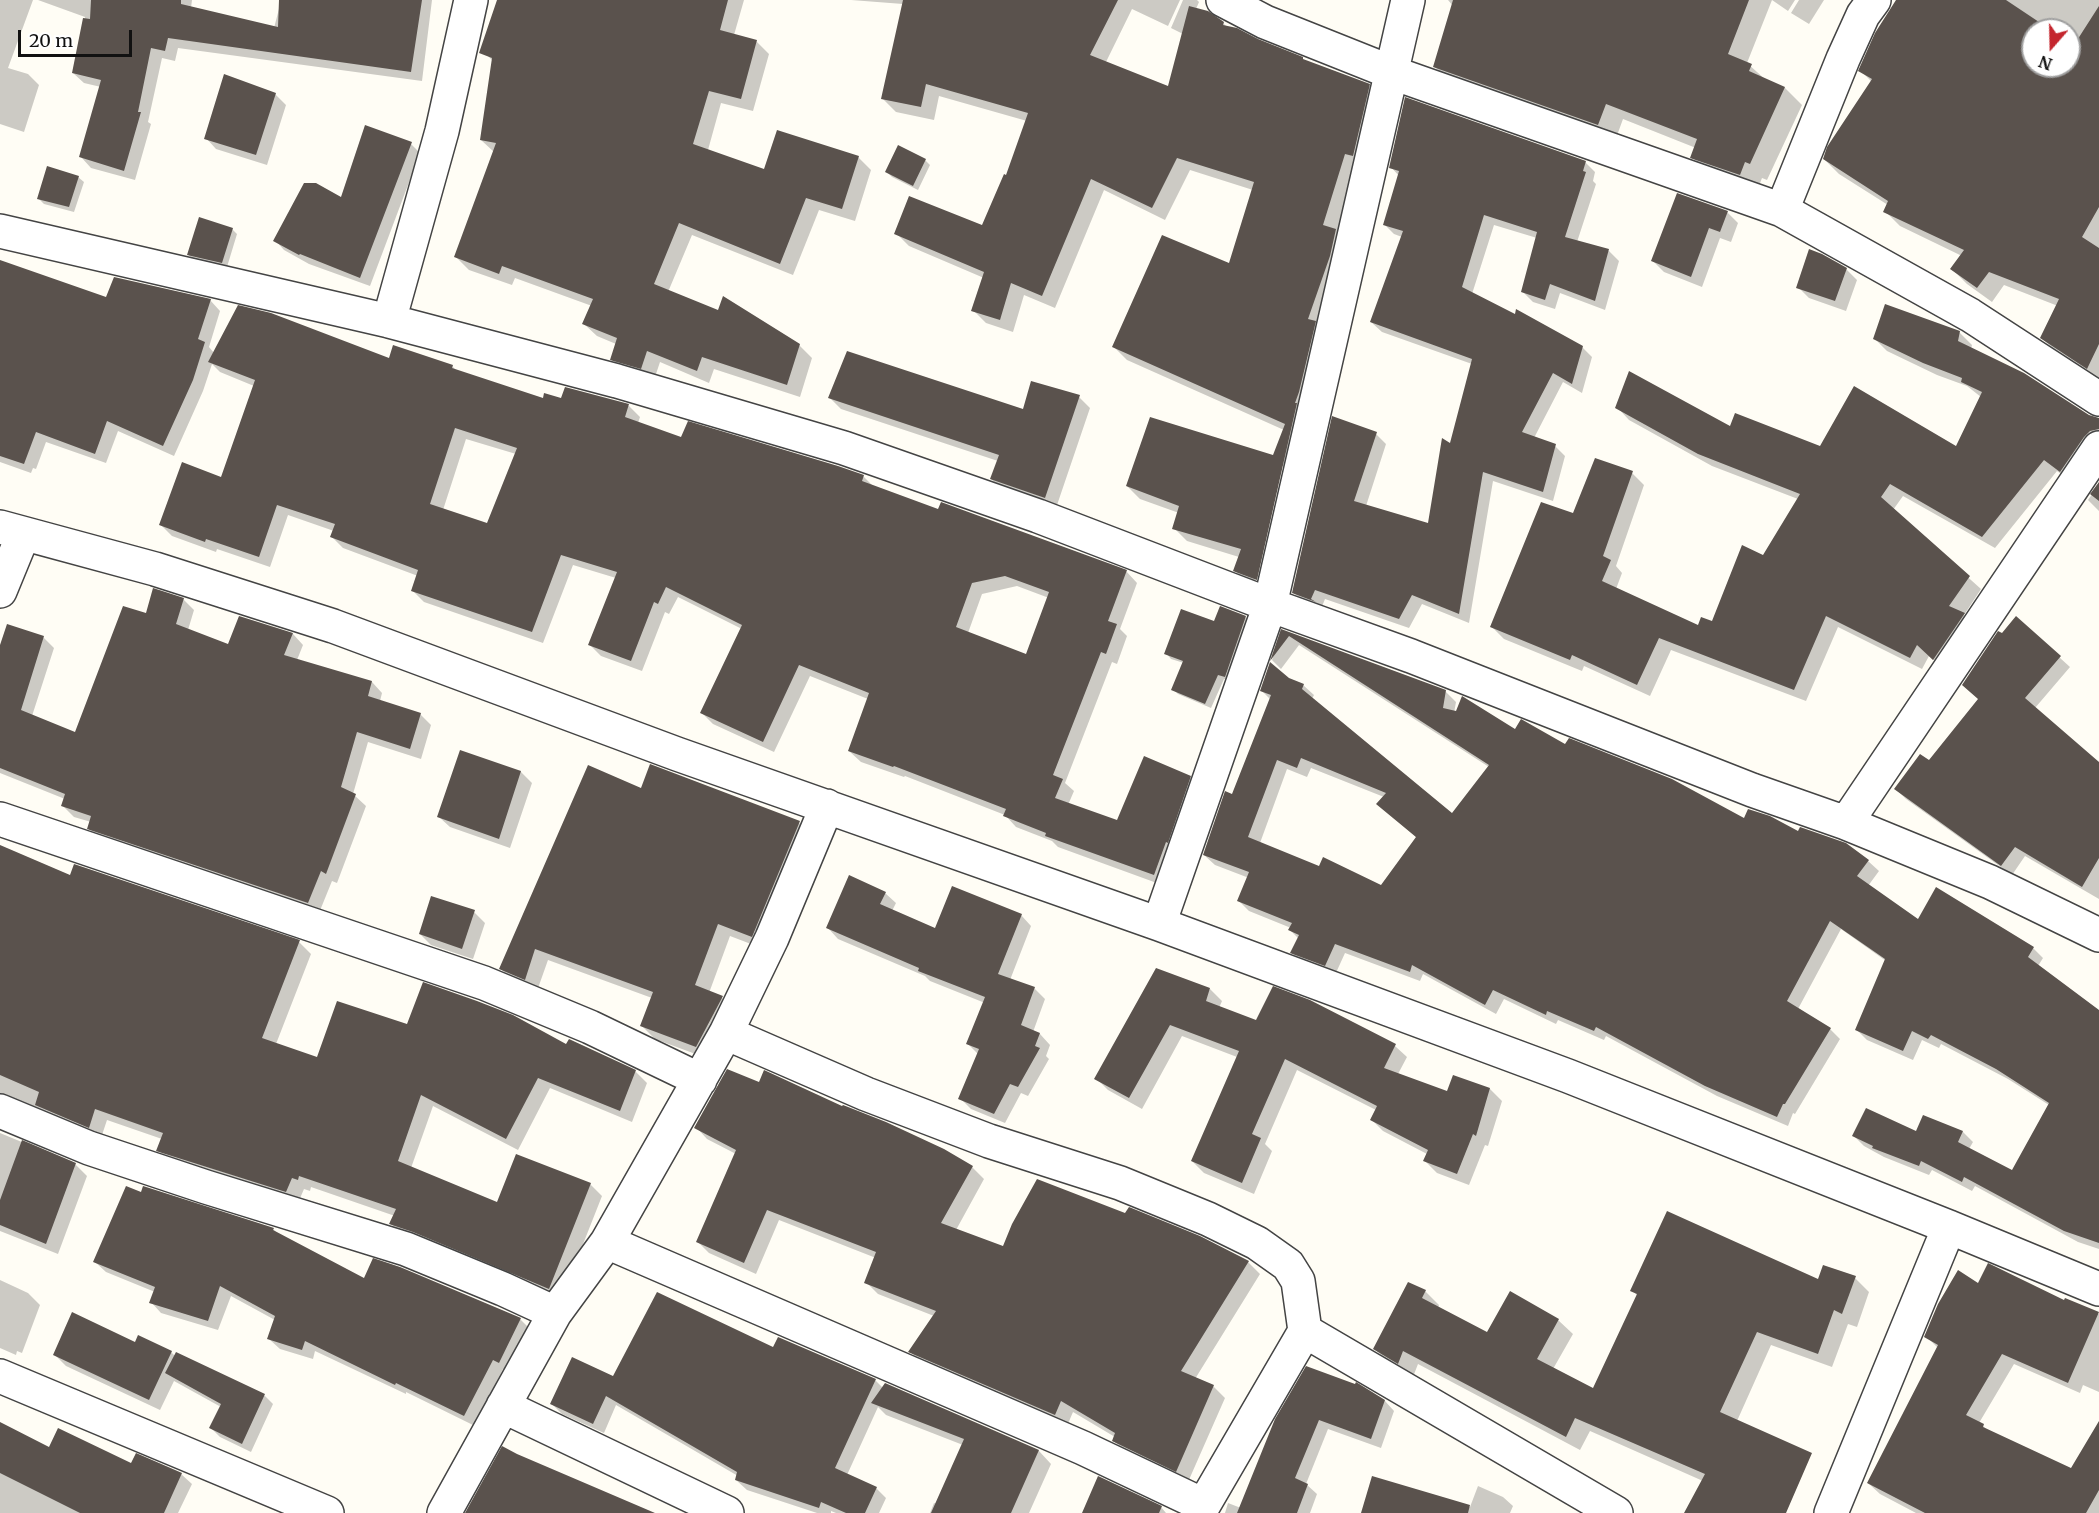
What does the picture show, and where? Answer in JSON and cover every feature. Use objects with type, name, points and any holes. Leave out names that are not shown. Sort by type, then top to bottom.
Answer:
[{"type":"street","points":[[389,321],[442,131],[471,0]]},
{"type":"street","points":[[1223,0],[1265,22],[1392,73],[1782,210],[1970,315],[2099,399]]},
{"type":"street","points":[[1159,924],[1270,605],[1408,0]]},
{"type":"street","points":[[1782,210],[1843,59],[1863,15],[1874,0]]},
{"type":"street","points":[[0,231],[389,321],[617,381],[844,448],[1038,516],[1411,656],[1752,790],[1846,823],[1990,882],[2099,934]]},
{"type":"street","points":[[1846,823],[2099,448]]},
{"type":"street","points":[[0,591],[12,531],[155,569],[333,626],[676,754],[1159,924],[1568,1076],[2099,1289]]},
{"type":"street","points":[[444,1513],[555,1313],[607,1242],[726,1033],[772,938],[827,806]]},
{"type":"street","points":[[0,819],[484,983],[590,1027],[700,1080]]},
{"type":"street","points":[[607,1242],[1083,1448],[1201,1509],[1305,1331],[1299,1281],[1288,1265],[1257,1243],[1208,1219],[1120,1183],[989,1141],[866,1094],[726,1033]]},
{"type":"street","points":[[0,1111],[89,1148],[406,1249],[493,1284],[555,1313]]},
{"type":"street","points":[[1838,1511],[1949,1227]]},
{"type":"street","points":[[1305,1331],[1616,1513]]},
{"type":"street","points":[[0,1376],[327,1513]]},
{"type":"street","points":[[503,1406],[727,1513]]},
{"type":"building","points":[[91,0],[181,0],[181,4],[278,27],[279,0],[422,0],[411,72],[168,38],[165,51],[151,48],[138,112],[141,112],[124,171],[79,157],[101,80],[72,73],[83,18],[90,19]]},
{"type":"building","points":[[497,0],[728,0],[720,30],[757,40],[741,99],[709,91],[693,144],[764,169],[777,130],[859,156],[842,209],[806,198],[780,264],[679,223],[654,284],[718,310],[723,296],[800,344],[787,385],[702,357],[697,371],[647,351],[641,369],[610,360],[617,338],[582,324],[593,299],[502,266],[499,274],[454,257],[496,143],[480,140],[492,58],[479,53]]},
{"type":"building","points":[[903,0],[1118,0],[1090,55],[1168,86],[1189,6],[1208,11],[1224,22],[1223,25],[1237,28],[1303,57],[1303,59],[1370,84],[1353,156],[1345,154],[1323,225],[1336,229],[1330,256],[1308,319],[1316,321],[1295,403],[1297,403],[1257,580],[1233,571],[1241,549],[1172,529],[1179,506],[1126,486],[1150,417],[1273,455],[1285,424],[1112,347],[1162,235],[1229,263],[1254,182],[1177,158],[1152,208],[1091,179],[1042,296],[1011,283],[1000,320],[971,311],[984,272],[894,234],[909,196],[982,225],[1004,174],[1006,175],[1028,113],[926,84],[921,107],[881,99]]},
{"type":"building","points":[[1453,0],[1749,0],[1728,54],[1752,64],[1749,71],[1785,87],[1750,164],[1745,162],[1740,175],[1690,158],[1697,139],[1606,104],[1598,125],[1433,67]]},
{"type":"building","points":[[1896,0],[2006,0],[2033,18],[2021,18],[2021,78],[2081,78],[2081,34],[2099,6],[2099,207],[2082,237],[2099,248],[2099,344],[2087,369],[2040,338],[2059,299],[1989,272],[1977,288],[1950,269],[1964,250],[1883,212],[1888,201],[1823,159],[1827,147],[1872,79],[1858,71],[1875,33]]},
{"type":"building","points":[[224,74],[276,93],[256,155],[204,139]]},
{"type":"building","points":[[1405,97],[1586,161],[1583,171],[1586,172],[1565,237],[1609,249],[1595,301],[1550,284],[1545,300],[1521,292],[1537,232],[1484,215],[1462,287],[1515,314],[1516,309],[1583,346],[1572,384],[1553,373],[1522,432],[1556,444],[1543,492],[1483,472],[1459,614],[1412,595],[1399,619],[1315,590],[1311,599],[1316,602],[1292,593],[1332,416],[1377,432],[1354,501],[1428,523],[1442,438],[1450,443],[1472,359],[1370,322],[1403,231],[1383,225],[1399,171],[1389,168]]},
{"type":"building","points":[[365,125],[412,142],[360,278],[299,255],[273,241],[304,183],[316,183],[341,197]]},
{"type":"building","points":[[898,145],[926,159],[913,186],[885,172]]},
{"type":"building","points":[[47,166],[79,176],[69,207],[37,199]]},
{"type":"building","points":[[1677,193],[1728,211],[1720,232],[1709,228],[1691,277],[1651,261]]},
{"type":"building","points":[[199,217],[233,228],[222,263],[187,255]]},
{"type":"building","points":[[1809,249],[1847,268],[1835,301],[1796,288]]},
{"type":"building","points":[[0,260],[106,297],[114,277],[211,299],[198,339],[205,342],[193,380],[163,446],[107,421],[95,454],[36,432],[24,464],[0,456]]},
{"type":"building","points":[[1885,304],[1960,331],[1958,341],[2024,373],[2089,415],[2099,418],[2099,429],[2090,431],[2084,437],[2060,472],[2044,460],[1982,537],[1890,484],[1881,497],[1970,576],[1949,606],[1965,613],[1933,660],[1917,645],[1910,658],[1826,616],[1794,690],[1659,638],[1637,685],[1572,655],[1570,660],[1490,627],[1541,502],[1573,513],[1595,458],[1633,471],[1603,556],[1611,560],[1602,581],[1698,625],[1701,617],[1712,621],[1742,545],[1763,555],[1800,494],[1698,454],[1615,408],[1629,371],[1730,426],[1735,413],[1820,446],[1854,386],[1956,446],[1982,392],[1961,382],[1962,378],[1923,363],[1873,339]]},
{"type":"building","points":[[238,305],[271,313],[389,358],[393,345],[453,365],[452,368],[543,398],[544,393],[561,398],[565,387],[629,404],[625,417],[681,437],[688,421],[838,466],[864,475],[862,481],[938,509],[941,502],[1127,570],[1108,621],[1117,624],[1106,654],[1101,652],[1053,775],[1063,779],[1055,798],[1117,820],[1144,756],[1191,776],[1168,843],[1166,842],[1154,875],[1045,836],[1046,833],[1003,816],[1006,809],[848,751],[869,693],[799,665],[763,742],[700,713],[742,625],[666,587],[658,604],[654,602],[631,661],[588,645],[617,572],[561,555],[532,632],[411,591],[418,570],[330,537],[335,524],[277,505],[259,557],[206,539],[205,542],[159,525],[182,462],[221,477],[255,380],[208,362]],"holes":[[[455,428],[517,448],[487,523],[430,504]],[[1005,576],[1049,592],[1026,654],[956,627],[972,583]]]},
{"type":"building","points":[[847,351],[1023,409],[1031,381],[1080,395],[1045,498],[990,479],[999,455],[828,398]]},
{"type":"building","points":[[2099,482],[2099,501],[2090,494]]},
{"type":"building","points":[[153,588],[184,598],[176,624],[228,644],[239,616],[293,633],[284,655],[372,681],[368,696],[421,713],[410,749],[357,732],[341,787],[356,794],[326,874],[321,871],[308,903],[87,829],[91,816],[61,806],[65,794],[0,768],[0,645],[7,624],[44,636],[21,710],[75,732],[123,606],[146,613]]},
{"type":"building","points":[[1220,606],[1246,616],[1225,677],[1218,675],[1205,704],[1171,690],[1183,661],[1164,654],[1181,609],[1214,621]]},
{"type":"building","points":[[2016,616],[2061,656],[2025,698],[2099,762],[2099,858],[2082,887],[2015,847],[2001,866],[1894,789],[1920,754],[1929,760],[1978,699],[1962,685],[1998,631],[2002,633]]},
{"type":"building","points":[[1281,629],[1446,690],[1443,708],[1456,711],[1462,696],[1515,729],[1521,719],[1565,744],[1569,738],[1672,779],[1744,818],[1748,809],[1770,816],[1798,831],[1800,827],[1846,843],[1869,860],[1857,876],[1918,919],[1936,887],[2034,947],[2028,957],[2099,1010],[2099,1243],[2064,1231],[1964,1177],[1962,1182],[1921,1161],[1919,1166],[1872,1148],[1873,1146],[1852,1136],[1866,1108],[1916,1131],[1923,1115],[1963,1131],[1958,1142],[2012,1170],[2049,1103],[1996,1069],[1931,1035],[1928,1039],[1912,1031],[1903,1051],[1855,1030],[1885,959],[1830,921],[1787,1001],[1831,1028],[1777,1117],[1705,1086],[1596,1027],[1594,1031],[1547,1011],[1546,1015],[1493,990],[1485,1005],[1412,965],[1410,972],[1335,944],[1325,966],[1290,953],[1299,935],[1288,930],[1292,923],[1237,901],[1249,872],[1203,855],[1225,791],[1232,794],[1271,695],[1260,691],[1270,662],[1289,678],[1304,684],[1302,689],[1452,813],[1489,765],[1289,636],[1270,661]],"holes":[[[1301,758],[1386,793],[1376,804],[1416,837],[1381,885],[1323,857],[1319,866],[1248,837],[1277,760],[1297,768]]]},
{"type":"building","points":[[460,750],[521,771],[499,839],[437,817]]},
{"type":"building","points":[[650,764],[800,821],[752,937],[718,924],[695,985],[723,996],[696,1047],[640,1026],[653,992],[535,949],[525,980],[499,969],[588,765],[641,788]]},
{"type":"building","points":[[0,845],[70,875],[74,864],[300,940],[262,1038],[317,1057],[337,1001],[407,1024],[423,982],[513,1015],[566,1044],[569,1039],[636,1070],[620,1111],[538,1078],[506,1139],[421,1095],[398,1161],[497,1202],[516,1154],[591,1183],[549,1289],[389,1224],[396,1209],[299,1176],[298,1180],[292,1178],[286,1192],[156,1151],[163,1133],[95,1109],[89,1128],[35,1105],[39,1092],[0,1075]]},
{"type":"building","points":[[849,875],[886,892],[880,904],[935,928],[952,886],[1022,914],[998,974],[1035,987],[1021,1025],[1040,1033],[1035,1046],[1040,1048],[1018,1087],[1010,1084],[994,1114],[958,1099],[979,1049],[966,1044],[985,997],[918,971],[919,968],[826,928]]},
{"type":"building","points":[[431,896],[475,910],[462,949],[419,934]]},
{"type":"building","points":[[1156,968],[1210,988],[1206,1001],[1256,1020],[1273,986],[1310,1000],[1396,1044],[1384,1068],[1447,1091],[1453,1075],[1490,1088],[1476,1136],[1473,1134],[1457,1174],[1423,1161],[1428,1150],[1370,1120],[1377,1106],[1285,1059],[1252,1134],[1261,1138],[1242,1183],[1191,1161],[1239,1051],[1170,1025],[1129,1098],[1094,1079]]},
{"type":"building","points":[[727,1069],[759,1082],[764,1070],[842,1106],[886,1122],[944,1149],[973,1166],[941,1223],[1003,1246],[1012,1224],[1037,1179],[1125,1213],[1129,1207],[1200,1236],[1249,1261],[1181,1371],[1214,1385],[1176,1472],[1112,1441],[1115,1433],[1061,1401],[1055,1415],[908,1352],[936,1311],[864,1283],[876,1252],[767,1210],[744,1263],[696,1242],[736,1150],[694,1128]]},
{"type":"building","points":[[22,1140],[76,1163],[46,1244],[0,1225],[0,1200]]},
{"type":"building","points":[[126,1186],[141,1192],[143,1186],[274,1228],[273,1230],[364,1278],[373,1258],[400,1267],[521,1318],[499,1363],[493,1360],[464,1416],[305,1341],[302,1350],[267,1339],[275,1316],[220,1286],[208,1321],[149,1303],[155,1287],[93,1262]]},
{"type":"building","points":[[1667,1211],[1818,1279],[1823,1265],[1856,1276],[1842,1314],[1834,1310],[1818,1354],[1757,1332],[1720,1412],[1812,1453],[1786,1513],[1684,1513],[1705,1474],[1575,1418],[1566,1437],[1403,1351],[1398,1364],[1373,1349],[1408,1282],[1426,1290],[1422,1298],[1487,1332],[1510,1291],[1559,1319],[1537,1359],[1593,1388],[1637,1294],[1630,1291]]},
{"type":"building","points":[[1988,1263],[2064,1300],[2065,1298],[2099,1312],[2068,1383],[2002,1354],[1966,1415],[1984,1424],[1983,1427],[2071,1468],[2099,1421],[2099,1490],[2086,1513],[1925,1513],[1867,1483],[1938,1345],[1924,1337],[1938,1304],[1958,1270],[1978,1283]]},
{"type":"building","points":[[657,1292],[773,1347],[778,1337],[876,1379],[835,1468],[877,1487],[865,1513],[846,1513],[821,1502],[819,1508],[735,1480],[737,1472],[606,1396],[593,1424],[550,1404],[572,1357],[613,1376]]},
{"type":"building","points":[[72,1312],[135,1342],[138,1335],[172,1351],[149,1400],[53,1355]]},
{"type":"building","points":[[176,1352],[265,1394],[242,1444],[209,1428],[221,1404],[165,1373]]},
{"type":"building","points":[[1306,1366],[1355,1384],[1356,1382],[1385,1400],[1371,1439],[1319,1420],[1295,1478],[1308,1484],[1297,1513],[1237,1513],[1275,1419]]},
{"type":"building","points":[[885,1383],[1039,1450],[1011,1513],[931,1513],[964,1439],[871,1403]]},
{"type":"building","points":[[0,1422],[49,1447],[58,1428],[131,1463],[136,1453],[182,1473],[164,1513],[80,1513],[0,1473]]},
{"type":"building","points":[[502,1446],[517,1454],[655,1513],[465,1513]]},
{"type":"building","points":[[1098,1476],[1162,1506],[1159,1513],[1082,1513]]},
{"type":"building","points":[[1372,1476],[1470,1505],[1468,1513],[1361,1513]]}]
